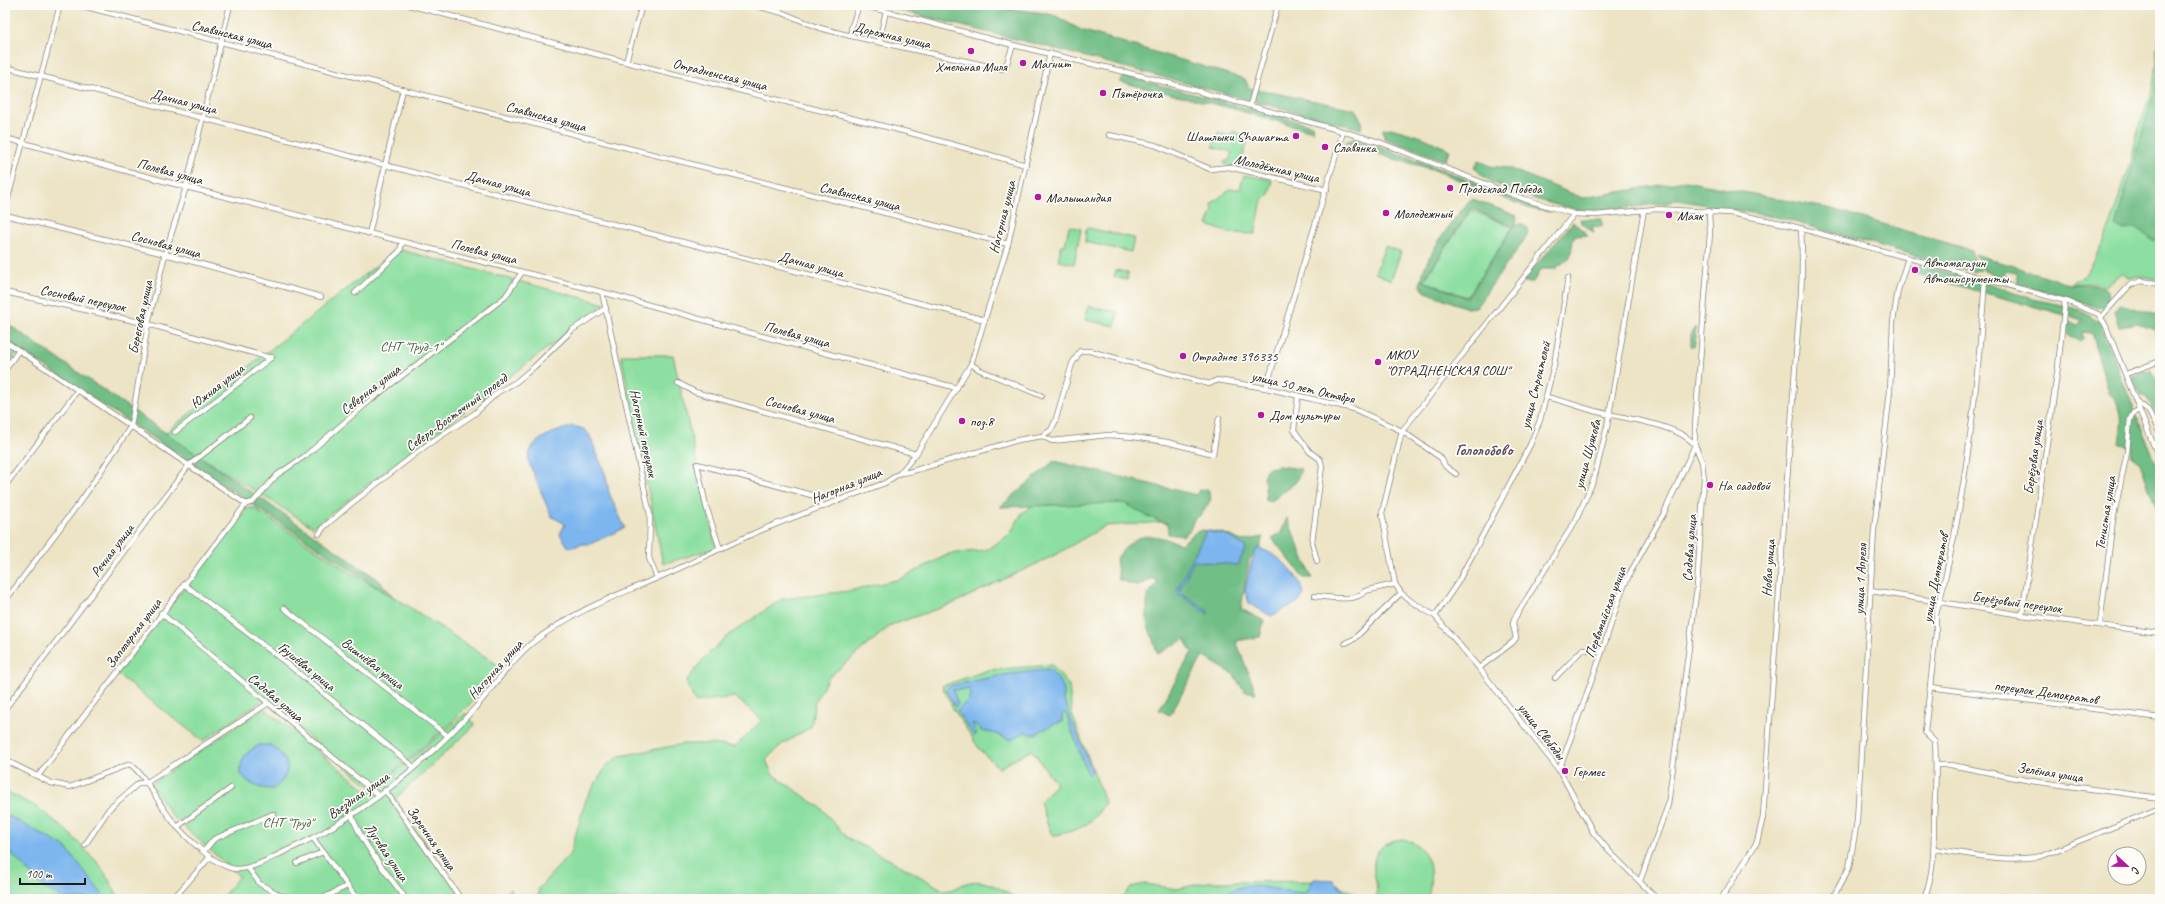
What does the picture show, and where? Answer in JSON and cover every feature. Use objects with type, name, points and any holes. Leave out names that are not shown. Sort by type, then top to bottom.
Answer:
[{"type":"street","points":[[5,209],[60,5]]},
{"type":"street","name":"Славянская улица","points":[[79,5],[1008,244]]},
{"type":"street","name":"Береговая улица","points":[[5,601],[85,495],[131,426],[148,324],[165,254],[186,187],[230,5]]},
{"type":"street","name":"Отрадненская улица","points":[[410,5],[626,62],[911,133],[1026,165]]},
{"type":"street","points":[[626,62],[642,5]]},
{"type":"street","name":"Дорожная улица","points":[[753,5],[783,13],[820,28],[851,36],[930,55],[1002,69],[1006,66],[1013,45]]},
{"type":"street","points":[[851,36],[851,29],[860,5],[1250,105],[1379,142],[1524,199],[1574,214],[1596,215],[1644,210],[1709,211],[1750,217],[1800,228],[2065,301],[2101,317],[2126,374],[2139,410],[2158,449],[2160,461]]},
{"type":"street","points":[[1250,105],[1278,5]]},
{"type":"street","points":[[879,42],[886,11]]},
{"type":"street","name":"Нагорная улица","points":[[461,722],[507,668],[533,643],[577,612],[657,578],[764,529],[885,483],[900,473],[916,454],[971,364],[1008,244],[1050,53]]},
{"type":"street","name":"Дачная улица","points":[[5,67],[985,320]]},
{"type":"street","points":[[369,234],[403,89]]},
{"type":"street","name":"Молодёжная улица","points":[[1266,388],[1311,235],[1327,190],[1343,132]]},
{"type":"street","name":"Молодёжная улица","points":[[1109,135],[1156,145],[1210,169],[1229,167],[1327,190]]},
{"type":"street","name":"Полевая улица","points":[[5,138],[402,243],[602,292],[957,388]]},
{"type":"street","name":"улица Шуякова","points":[[1479,668],[1513,642],[1516,638],[1513,624],[1514,618],[1576,520],[1590,491],[1610,414],[1644,210]]},
{"type":"street","name":"Садовая улица","points":[[1640,881],[1668,805],[1697,588],[1704,478],[1702,462],[1695,446],[1710,233],[1709,211]]},
{"type":"street","points":[[1436,616],[1412,602],[1401,593],[1395,584],[1382,513],[1402,431],[1574,214]]},
{"type":"street","name":"Сосновая улица","points":[[5,215],[165,254],[321,297]]},
{"type":"street","name":"Новая улица","points":[[1721,899],[1757,842],[1763,816],[1782,536],[1798,327],[1802,294],[1803,267],[1800,228]]},
{"type":"street","points":[[355,293],[400,251],[402,243]]},
{"type":"street","name":"улица 1 Апреля","points":[[1832,899],[1850,868],[1857,821],[1874,530],[1890,391],[1893,322],[1898,290],[1908,258]]},
{"type":"street","name":"Северная улица","points":[[246,504],[253,502],[277,475],[305,456],[373,398],[505,297],[522,272]]},
{"type":"street","name":"улица Строителей","points":[[1436,616],[1461,576],[1530,445],[1546,397],[1554,365],[1568,278]]},
{"type":"street","name":"улица Демократов","points":[[1924,899],[1928,886],[1934,849],[1937,765],[1935,742],[1925,732],[1936,615],[1959,513],[1981,334],[1985,280]]},
{"type":"street","points":[[2101,317],[2130,285],[2142,281],[2160,284]]},
{"type":"street","name":"Сосновый переулок","points":[[5,292],[148,324],[272,357]]},
{"type":"street","name":"Нагорный переулок","points":[[602,292],[650,515],[649,558],[657,578]]},
{"type":"street","name":"Берёзовая улица","points":[[2022,615],[2065,301]]},
{"type":"street","name":"Северо-Восточный проезд","points":[[319,534],[325,526],[352,503],[427,445],[474,414],[498,392],[516,382],[534,367],[572,330],[606,308]]},
{"type":"street","points":[[5,341],[246,504]]},
{"type":"street","points":[[5,370],[19,350]]},
{"type":"street","name":"улица 50 лет Октября","points":[[1042,436],[1051,430],[1055,422],[1072,364],[1080,351],[1090,352],[1209,384],[1217,380],[1266,388],[1354,409],[1402,431],[1441,458],[1446,466],[1456,474]]},
{"type":"street","name":"Южная улица","points":[[175,432],[272,357]]},
{"type":"street","points":[[2126,374],[2160,361]]},
{"type":"street","points":[[971,364],[980,370],[1042,396]]},
{"type":"street","name":"Сосновая улица","points":[[678,383],[695,392],[916,454]]},
{"type":"street","points":[[5,486],[78,390]]},
{"type":"street","points":[[1298,396],[1294,430],[1310,452],[1320,459],[1322,466],[1312,542],[1316,561]]},
{"type":"street","points":[[1546,397],[1675,432],[1689,438],[1695,446]]},
{"type":"street","points":[[2136,401],[2148,410],[2160,433]]},
{"type":"street","name":"Тенистая улица","points":[[2100,624],[2113,520],[2127,452],[2130,419],[2133,413],[2139,410]]},
{"type":"street","name":"Речная улица","points":[[5,709],[190,465],[250,418]]},
{"type":"street","points":[[900,473],[909,472],[1018,440],[1042,436],[1052,441],[1108,435],[1138,438],[1167,442],[1213,454],[1219,418]]},
{"type":"street","name":"Первомайская улица","points":[[1559,770],[1602,652],[1621,593],[1630,573],[1664,513],[1695,446]]},
{"type":"street","points":[[720,550],[706,506],[697,464],[815,496],[823,507]]},
{"type":"street","name":"Заполярная улица","points":[[38,776],[161,613],[246,504]]},
{"type":"street","name":"Грушёвая улица","points":[[184,584],[285,662],[414,768]]},
{"type":"street","points":[[1315,596],[1352,598],[1361,596],[1365,591],[1395,584]]},
{"type":"street","name":"Берёзовый переулок","points":[[1870,591],[2022,615],[2160,633]]},
{"type":"street","points":[[1345,643],[1354,639],[1401,593]]},
{"type":"street","name":"Вишнёвая улица","points":[[284,608],[448,736]]},
{"type":"street","name":"Садовая улица","points":[[161,613],[267,704],[379,796]]},
{"type":"street","name":"улица Свободы","points":[[1436,616],[1559,770],[1593,832],[1610,852],[1657,899]]},
{"type":"street","points":[[1555,678],[1582,649],[1602,652]]},
{"type":"street","name":"переулок Демократов","points":[[1930,687],[2160,718]]},
{"type":"street","points":[[85,844],[109,809],[139,783],[146,784],[267,704]]},
{"type":"street","name":"Въездная улица","points":[[38,776],[52,783],[70,787],[130,764],[139,770],[146,784],[177,827],[210,857],[234,869],[248,868],[313,838],[352,816],[414,768],[461,722]]},
{"type":"street","points":[[5,760],[38,776]]},
{"type":"street","name":"Зелёная улица","points":[[1937,765],[1951,765],[2031,781],[2160,798]]},
{"type":"street","points":[[177,827],[231,788]]},
{"type":"street","name":"Заречная улица","points":[[385,790],[461,899]]},
{"type":"street","points":[[1934,849],[2000,858],[2025,859],[2042,856],[2160,808]]},
{"type":"street","points":[[204,851],[214,839],[273,814]]},
{"type":"street","name":"Луговая улица","points":[[352,816],[355,825],[376,858],[406,899]]},
{"type":"street","points":[[313,838],[357,899]]},
{"type":"street","points":[[297,863],[323,852]]},
{"type":"street","points":[[173,899],[210,857]]},
{"type":"street","points":[[248,868],[260,884],[287,899]]},
{"type":"street","points":[[321,899],[347,886]]},
{"type":"street","points":[[273,899],[276,892]]},
{"type":"street","points":[[178,893],[187,899]]},
{"type":"green space","points":[[877,5],[978,5],[1044,13],[1056,16],[1081,30],[1245,79],[1249,88],[1355,109],[1362,122],[1361,129],[1040,45]]},
{"type":"green space","points":[[2160,32],[2160,280],[2147,277],[2129,278],[2123,273],[2104,287],[2098,284],[2072,283],[2087,272],[2103,245],[2131,162],[2137,134],[2152,89]]},
{"type":"green space","points":[[2160,71],[2160,240],[2154,240],[2135,227],[2124,230],[2115,227]]},
{"type":"green space","points":[[1124,76],[1312,125],[1313,131],[1219,105],[1120,82]]},
{"type":"green space","points":[[1391,128],[1422,137],[1450,150],[1445,161],[1384,138],[1383,129]]},
{"type":"green space","points":[[1233,131],[1249,137],[1239,168],[1224,164],[1225,161],[1229,161],[1232,152],[1213,147],[1218,132],[1229,136]]},
{"type":"green space","points":[[1354,139],[1414,159],[1552,212],[1531,209],[1432,169],[1390,158],[1345,142]]},
{"type":"green space","points":[[1479,160],[1490,166],[1508,168],[1583,198],[1685,181],[1832,209],[1971,250],[1974,261],[1981,270],[1975,272],[1780,218],[1678,200],[1672,200],[1668,203],[1607,210],[1586,210],[1564,207],[1507,189],[1485,178],[1474,167]]},
{"type":"green space","points":[[1244,175],[1272,180],[1269,195],[1262,200],[1255,234],[1229,233],[1207,225],[1213,210],[1212,203],[1231,189],[1240,189]]},
{"type":"green space","points":[[1473,199],[1517,216],[1516,224],[1512,226],[1471,208],[1423,281],[1467,298],[1514,226],[1521,224],[1528,228],[1527,236],[1476,307],[1467,308],[1424,291],[1420,285],[1428,259],[1439,240],[1460,212]]},
{"type":"green space","points":[[1471,210],[1513,227],[1467,297],[1424,281]]},
{"type":"green space","points":[[1580,219],[1602,219],[1602,227],[1592,226],[1594,233],[1581,223]]},
{"type":"green space","points":[[1573,222],[1588,235],[1574,236],[1570,257],[1555,269],[1541,269],[1533,282],[1522,282]]},
{"type":"green space","points":[[1069,226],[1081,229],[1074,264],[1058,261],[1061,245],[1065,245]]},
{"type":"green space","points":[[1088,228],[1134,238],[1131,252],[1085,242],[1086,229]]},
{"type":"green space","points":[[1385,246],[1401,252],[1391,280],[1375,273]]},
{"type":"green space","name":"СНТ \"Труд-1\"","points":[[397,249],[605,304],[313,527],[164,434]]},
{"type":"green space","points":[[1975,254],[2060,282],[2107,289],[2109,296],[2108,300],[2104,307],[2096,307],[2058,294],[2019,285],[2017,273],[2005,271],[2004,279],[1984,271]]},
{"type":"green space","points":[[1919,265],[1985,282],[2029,298],[2075,308],[2092,317],[2100,324],[2160,474],[2160,518],[2140,463],[2132,457],[2131,446],[2119,444],[2121,430],[2120,411],[2118,405],[2109,392],[2091,333],[2082,332],[2083,339],[2080,342],[2068,334],[2064,325],[2070,322],[2078,325],[2083,320],[1916,274]]},
{"type":"green space","points":[[1116,270],[1128,273],[1127,280],[1114,277]]},
{"type":"green space","points":[[2120,304],[2160,316],[2160,331],[2137,323],[2119,327],[2114,312]]},
{"type":"green space","points":[[1088,306],[1118,312],[1115,326],[1085,320]]},
{"type":"green space","points":[[5,322],[379,580],[395,599],[5,340]]},
{"type":"green space","points":[[1695,327],[1696,337],[1694,347],[1691,346],[1691,335]]},
{"type":"green space","points":[[5,341],[19,350],[5,369]]},
{"type":"green space","points":[[621,355],[673,355],[716,548],[663,564]]},
{"type":"green space","points":[[2152,370],[2160,391],[2160,419],[2158,419],[2147,398],[2139,393],[2132,376]]},
{"type":"green space","points":[[1054,461],[1196,495],[1199,490],[1208,490],[1211,499],[1202,514],[1194,519],[1190,530],[1183,536],[1168,534],[1168,524],[1147,516],[1125,503],[1000,507]]},
{"type":"green space","points":[[1278,466],[1301,469],[1296,482],[1273,500],[1266,501],[1265,483],[1263,479],[1266,469]]},
{"type":"green space","points":[[1077,483],[1176,521],[1105,526],[1053,556],[952,604],[891,625],[828,678],[815,701],[811,727],[781,745],[766,760],[772,774],[821,808],[846,837],[945,891],[966,883],[980,882],[1000,888],[1018,899],[538,899],[539,888],[570,854],[586,799],[607,765],[620,756],[683,744],[712,744],[735,747],[762,720],[735,697],[695,702],[686,682],[704,658],[726,637],[782,599],[849,591],[900,579],[949,554],[986,550],[1010,534],[1022,513],[1056,488]]},
{"type":"green space","points":[[247,508],[254,508],[353,574],[402,602],[501,667],[470,704],[451,723],[373,789],[263,700],[203,741],[117,674]]},
{"type":"green space","points":[[1287,518],[1312,578],[1304,578],[1272,538],[1281,533]]},
{"type":"green space","points":[[1203,530],[1223,533],[1242,541],[1263,537],[1260,547],[1249,560],[1241,609],[1264,621],[1260,637],[1236,641],[1256,693],[1244,691],[1234,675],[1203,656],[1170,715],[1159,710],[1192,652],[1184,639],[1158,654],[1147,623],[1147,596],[1158,582],[1153,578],[1138,586],[1119,580],[1116,559],[1130,543],[1144,536],[1160,537],[1181,544],[1196,532]]},
{"type":"green space","points":[[1052,665],[1069,686],[1072,714],[1105,802],[1094,817],[1083,826],[1069,832],[1052,836],[1040,802],[1056,784],[1032,750],[999,768],[980,750],[954,710],[942,686],[988,670]]},
{"type":"green space","name":"СНТ \"Труд\"","points":[[264,708],[370,793],[466,713],[475,725],[395,799],[463,899],[221,899],[239,876],[172,816],[151,784]]},
{"type":"green space","points":[[5,791],[39,808],[67,831],[100,865],[120,899],[5,899]]},
{"type":"green space","points":[[1403,839],[1420,848],[1429,862],[1430,889],[1428,899],[1375,899],[1377,886],[1374,860],[1377,853],[1387,843],[1394,840]]},
{"type":"green space","points":[[1331,881],[1365,899],[1122,899],[1131,887],[1145,884],[1177,889],[1208,882]]},
{"type":"green space","points":[[510,889],[518,899],[497,899]]},
{"type":"water","points":[[573,426],[584,429],[589,434],[606,476],[609,493],[625,528],[590,544],[583,544],[569,548],[560,534],[565,524],[551,516],[528,460],[530,452],[534,446],[544,437]]},
{"type":"water","points":[[1206,531],[1226,535],[1246,547],[1238,565],[1194,561],[1179,591],[1208,611],[1208,614],[1176,592]]},
{"type":"water","points":[[1257,548],[1265,550],[1280,559],[1298,579],[1304,594],[1300,601],[1271,616],[1249,603],[1245,591],[1251,563]]},
{"type":"water","points":[[1050,669],[1063,686],[1063,698],[1092,771],[1088,775],[1065,712],[1062,714],[1063,722],[1054,724],[1033,735],[1025,732],[1011,740],[993,733],[981,731],[978,726],[972,723],[977,734],[974,736],[957,711],[969,699],[970,689],[953,690],[958,705],[955,707],[946,690],[949,686],[1003,675]]},
{"type":"water","points":[[259,745],[272,745],[286,762],[287,772],[285,777],[274,789],[255,786],[247,781],[240,773],[243,759],[247,753]]},
{"type":"water","points":[[5,814],[65,847],[106,899],[65,899],[44,888],[11,853],[5,851]]},
{"type":"water","points":[[1314,879],[1333,880],[1353,899],[1219,899],[1229,892],[1250,886],[1306,893]]},
{"type":"place","name":"Хмельная Миля","points":[[971,51]]},
{"type":"place","name":"Магнит","points":[[1023,63]]},
{"type":"place","name":"Пятёрочка","points":[[1103,93]]},
{"type":"place","name":"Шашлыки Shawarma","points":[[1296,136]]},
{"type":"place","name":"Славянка","points":[[1325,147]]},
{"type":"place","name":"Продсклад Победа","points":[[1450,188]]},
{"type":"place","name":"Малышандия","points":[[1038,197]]},
{"type":"place","name":"Молодежный","points":[[1386,213]]},
{"type":"place","name":"Маяк","points":[[1669,215]]},
{"type":"place","name":"Автомагазин Автоинсрументы","points":[[1915,270]]},
{"type":"place","name":"Отрадное 396335","points":[[1183,356]]},
{"type":"place","name":"МКОУ \"ОТРАДНЕНСКАЯ СОШ\"","points":[[1378,362]]},
{"type":"place","name":"Дом культуры","points":[[1261,415]]},
{"type":"place","name":"поз.8","points":[[962,421]]},
{"type":"place","name":"На садовой","points":[[1710,485]]},
{"type":"place","name":"Гермес","points":[[1565,771]]},
{"type":"district","name":"Гололобово","points":[[1484,449]]}]
